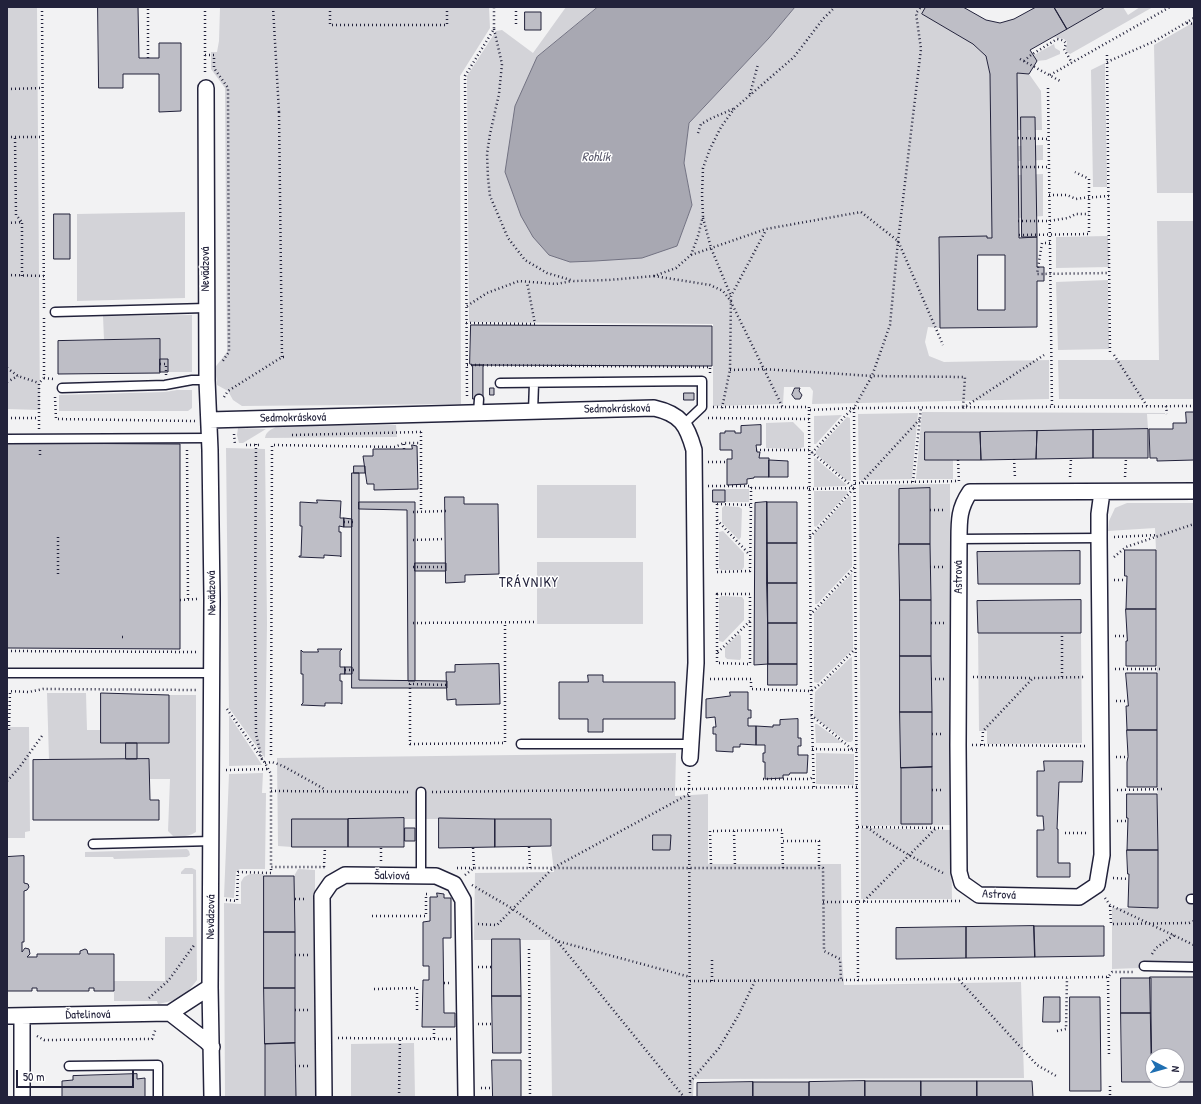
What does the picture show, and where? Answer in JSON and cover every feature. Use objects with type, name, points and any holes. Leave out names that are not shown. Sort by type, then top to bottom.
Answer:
[{"type":"street","name":"Nevädzová","points":[[206,88],[207,380],[203,421],[209,438],[212,673],[210,987],[212,1097]]},
{"type":"street","name":"Sedmokrásková","points":[[203,421],[420,415],[475,409],[534,412],[654,408],[669,411],[684,424],[690,435],[694,450],[695,679],[691,751]]},
{"type":"street","name":"Astrová","points":[[1102,492],[1099,514],[1105,537],[1101,676],[1102,856],[1097,885],[1079,897],[979,896],[962,883],[959,872],[958,539],[960,512],[964,500],[970,492],[1194,491]]},
{"type":"street","name":"Šalviová","points":[[338,879],[345,875],[436,876],[454,884]]},
{"type":"street","points":[[324,1097],[322,896],[331,883],[338,879]]},
{"type":"street","points":[[454,884],[463,900],[466,1097]]},
{"type":"street","points":[[210,987],[170,1013],[212,1047]]},
{"type":"street","name":"Ďatelinová","points":[[14,1016],[170,1013]]},
{"type":"street","points":[[14,1016],[22,1097]]},
{"type":"lane","points":[[55,312],[206,308]]},
{"type":"lane","points":[[62,388],[164,386],[192,380],[207,380]]},
{"type":"lane","points":[[500,383],[702,381],[702,407],[684,424]]},
{"type":"lane","points":[[534,383],[534,412]]},
{"type":"lane","points":[[7,439],[209,438]]},
{"type":"lane","points":[[958,539],[1105,537]]},
{"type":"lane","points":[[7,673],[212,673]]},
{"type":"lane","points":[[521,744],[691,751]]},
{"type":"lane","points":[[421,792],[421,876]]},
{"type":"lane","points":[[93,844],[212,841]]},
{"type":"lane","points":[[1141,969],[1154,966],[1194,967]]},
{"type":"lane","points":[[69,1066],[158,1065],[158,1097]]},
{"type":"path","points":[[7,418],[40,418],[39,383],[44,378],[42,7]]},
{"type":"path","points":[[148,7],[148,58]]},
{"type":"path","points":[[205,7],[206,88]]},
{"type":"path","points":[[221,400],[228,392],[284,357],[280,112],[273,7]]},
{"type":"path","points":[[330,7],[330,26],[447,25],[446,7]]},
{"type":"path","points":[[494,7],[494,29],[502,64],[499,94],[487,154],[490,196],[508,238],[525,260],[547,273],[574,281]]},
{"type":"path","points":[[516,7],[516,24]]},
{"type":"path","points":[[783,408],[738,318],[711,248],[703,216],[703,168],[710,149],[721,127],[734,109],[749,94],[764,84],[794,57],[823,19],[835,7]]},
{"type":"path","points":[[812,453],[854,408],[872,376],[890,325],[898,241],[921,49],[916,13],[921,7]]},
{"type":"path","points":[[1050,75],[1170,7]]},
{"type":"path","points":[[1107,62],[1155,41],[1194,18]]},
{"type":"path","points":[[1186,23],[1194,24]]},
{"type":"path","points":[[475,409],[467,365],[465,76],[494,29]]},
{"type":"path","points":[[1024,61],[1031,55],[1058,39],[1062,40],[1066,44],[1064,49],[1072,63]]},
{"type":"path","points":[[205,55],[214,56],[214,68],[228,88],[229,352],[220,364]]},
{"type":"path","points":[[1107,55],[1112,355],[1147,406]]},
{"type":"path","points":[[1020,59],[1060,81]]},
{"type":"path","points":[[749,94],[758,64]]},
{"type":"path","points":[[7,89],[42,88]]},
{"type":"path","points":[[1048,88],[1052,407]]},
{"type":"path","points":[[698,133],[701,124],[734,109]]},
{"type":"path","points":[[7,138],[43,137]]},
{"type":"path","points":[[15,138],[16,215],[22,222],[22,276]]},
{"type":"path","points":[[1018,138],[1048,139]]},
{"type":"path","points":[[1018,167],[1049,167]]},
{"type":"path","points":[[1019,235],[1089,234],[1089,179],[1075,172]]},
{"type":"path","points":[[1049,195],[1067,195],[1076,199],[1109,196]]},
{"type":"path","points":[[654,276],[676,268],[691,255],[766,229],[861,212],[898,241],[943,345]]},
{"type":"path","points":[[1018,221],[1050,221],[1068,218],[1076,214],[1089,214]]},
{"type":"path","points":[[691,255],[703,216]]},
{"type":"path","points":[[7,223],[22,222]]},
{"type":"path","points":[[722,408],[730,370],[731,298],[766,229]]},
{"type":"path","points":[[1050,243],[1042,243],[1037,274],[1110,273]]},
{"type":"path","points":[[7,276],[44,276]]},
{"type":"path","points":[[466,306],[487,293],[519,282],[556,284],[574,281],[654,276],[710,285],[723,291],[731,298]]},
{"type":"path","points":[[466,323],[535,324],[527,282]]},
{"type":"path","points":[[963,408],[1044,355]]},
{"type":"path","points":[[467,365],[710,367]]},
{"type":"path","points":[[7,368],[18,376],[39,383]]},
{"type":"path","points":[[730,370],[764,369],[872,376],[965,377],[963,408]]},
{"type":"path","points":[[7,382],[18,376]]},
{"type":"path","points":[[44,378],[55,379]]},
{"type":"path","points":[[1166,406],[1167,414]]},
{"type":"path","points":[[809,419],[704,418],[702,407],[809,408],[809,410],[854,408],[1194,406]]},
{"type":"path","points":[[854,408],[858,787],[858,980]]},
{"type":"path","points":[[913,482],[921,408]]},
{"type":"path","points":[[809,410],[811,715],[814,788]]},
{"type":"path","points":[[420,415],[422,512]]},
{"type":"path","points":[[56,419],[203,421]]},
{"type":"path","points":[[123,425],[124,420]]},
{"type":"path","points":[[862,483],[920,420]]},
{"type":"path","points":[[234,429],[235,445]]},
{"type":"path","points":[[290,435],[421,432]]},
{"type":"path","points":[[271,755],[272,445],[395,447],[404,443],[421,443]]},
{"type":"path","points":[[404,443],[404,449]]},
{"type":"path","points":[[256,444],[256,734],[262,760]]},
{"type":"path","points":[[246,445],[262,445]]},
{"type":"path","points":[[187,450],[188,599]]},
{"type":"path","points":[[756,450],[809,450],[855,488]]},
{"type":"path","points":[[1125,479],[1126,458]]},
{"type":"path","points":[[1014,459],[1015,480]]},
{"type":"path","points":[[1070,480],[1071,459]]},
{"type":"path","points":[[958,460],[959,488]]},
{"type":"path","points":[[708,462],[727,462]]},
{"type":"path","points":[[855,483],[959,481]]},
{"type":"path","points":[[708,486],[751,486],[751,488],[809,489],[855,488]]},
{"type":"path","points":[[751,488],[751,505],[750,572],[717,572],[717,504],[751,505]]},
{"type":"path","points":[[810,538],[855,488]]},
{"type":"path","points":[[930,510],[950,510]]},
{"type":"path","points":[[413,512],[446,512]]},
{"type":"path","points":[[717,520],[750,555]]},
{"type":"path","points":[[344,522],[356,522]]},
{"type":"path","points":[[1110,559],[1126,547],[1194,524]]},
{"type":"path","points":[[1105,537],[1162,535]]},
{"type":"path","points":[[58,536],[58,574]]},
{"type":"path","points":[[413,540],[445,539]]},
{"type":"path","points":[[810,615],[856,565]]},
{"type":"path","points":[[413,567],[446,567]]},
{"type":"path","points":[[930,567],[945,567]]},
{"type":"path","points":[[717,594],[750,594],[750,622],[750,664],[717,663],[717,594]]},
{"type":"path","points":[[180,600],[198,599]]},
{"type":"path","points":[[413,624],[537,622]]},
{"type":"path","points":[[717,653],[750,622]]},
{"type":"path","points":[[446,685],[410,684],[410,744],[506,743],[505,623]]},
{"type":"path","points":[[1062,634],[1062,677]]},
{"type":"path","points":[[695,679],[751,679],[751,690],[811,691],[824,681],[857,647]]},
{"type":"path","points":[[7,651],[198,652]]},
{"type":"path","points":[[959,677],[1033,678],[1107,676],[1106,669],[1161,669]]},
{"type":"path","points":[[345,670],[357,670]]},
{"type":"path","points":[[982,745],[983,731],[1033,678]]},
{"type":"path","points":[[9,730],[8,691],[29,692],[43,689],[199,690]]},
{"type":"path","points":[[225,707],[265,763],[271,774],[271,873],[238,872],[237,901],[228,900]]},
{"type":"path","points":[[811,715],[853,750]]},
{"type":"path","points":[[7,781],[19,768],[42,736]]},
{"type":"path","points":[[958,745],[1101,746]]},
{"type":"path","points":[[812,749],[857,750]]},
{"type":"path","points":[[265,763],[272,762],[283,766],[327,791]]},
{"type":"path","points":[[225,770],[269,769]]},
{"type":"path","points":[[689,773],[690,1097]]},
{"type":"path","points":[[764,779],[810,779],[814,777]]},
{"type":"path","points":[[271,791],[421,792],[858,787]]},
{"type":"path","points":[[1116,790],[1163,790]]},
{"type":"path","points":[[471,924],[496,925],[553,868],[689,794]]},
{"type":"path","points":[[858,827],[948,828]]},
{"type":"path","points":[[866,827],[882,839],[910,856],[951,878]]},
{"type":"path","points":[[864,902],[937,827]]},
{"type":"path","points":[[711,864],[710,831],[782,830],[782,868]]},
{"type":"path","points":[[734,831],[735,867]]},
{"type":"path","points":[[1065,832],[1102,832]]},
{"type":"path","points":[[782,842],[819,841],[819,868]]},
{"type":"path","points":[[324,867],[325,847]]},
{"type":"path","points":[[381,847],[381,868]]},
{"type":"path","points":[[529,847],[530,868]]},
{"type":"path","points":[[271,867],[326,867],[338,879]]},
{"type":"path","points":[[454,884],[474,868],[823,868],[824,951],[840,959],[841,980]]},
{"type":"path","points":[[1106,878],[1129,879]]},
{"type":"path","points":[[454,884],[471,884],[513,909],[557,941],[684,1097]]},
{"type":"path","points":[[372,916],[426,916],[426,894],[430,894]]},
{"type":"path","points":[[1103,895],[1110,905],[1194,945]]},
{"type":"path","points":[[823,902],[962,901]]},
{"type":"path","points":[[1110,905],[1111,924],[1189,923],[1194,921]]},
{"type":"path","points":[[1154,966],[1149,960],[1156,948],[1174,935]]},
{"type":"path","points":[[557,941],[690,977]]},
{"type":"path","points":[[144,1002],[168,980],[196,942]]},
{"type":"path","points":[[530,949],[530,1097]]},
{"type":"path","points":[[712,960],[712,981]]},
{"type":"path","points":[[472,968],[492,967]]},
{"type":"path","points":[[1109,1057],[1108,978],[1112,972],[1141,969]]},
{"type":"path","points":[[1057,1031],[1066,1030],[1067,978]]},
{"type":"path","points":[[690,981],[1108,978]]},
{"type":"path","points":[[958,979],[1037,1064],[1058,1077]]},
{"type":"path","points":[[690,1082],[719,1048],[738,1016],[755,981]]},
{"type":"path","points":[[374,989],[417,988],[417,1012]]},
{"type":"path","points":[[472,1024],[492,1024]]},
{"type":"path","points":[[434,1026],[434,1038]]},
{"type":"path","points":[[35,1035],[44,1040],[152,1039],[157,1027]]},
{"type":"path","points":[[323,1038],[465,1039]]},
{"type":"path","points":[[399,1097],[400,1038]]},
{"type":"path","points":[[295,1066],[310,1066]]},
{"type":"path","points":[[1110,1086],[1110,1097]]},
{"type":"shaded area","points":[[7,7],[37,7],[40,410],[7,409]]},
{"type":"shaded area","points":[[489,7],[490,28],[460,76],[461,404],[242,406],[233,400],[228,391],[217,385],[216,376],[213,370],[227,352],[225,88],[211,69],[211,52],[217,52],[219,41],[220,8]]},
{"type":"shaded area","points":[[566,7],[598,7],[537,58],[677,246],[692,205],[684,163],[689,123],[769,38],[795,7],[926,7],[922,14],[973,44],[986,56],[990,74],[992,238],[987,238],[987,236],[939,237],[940,328],[928,327],[925,342],[929,356],[944,362],[1049,360],[1049,399],[812,404],[813,391],[810,387],[784,387],[783,404],[713,406],[713,324],[469,322],[467,76],[496,31],[502,30],[533,53]]},
{"type":"shaded area","points":[[1105,7],[1123,7],[1128,15],[1140,7],[1153,7],[1070,54],[1066,51],[1067,42],[1064,39],[1053,37]]},
{"type":"shaded area","points":[[1194,22],[1194,193],[1157,193],[1154,45]]},
{"type":"shaded area","points":[[1054,44],[1055,48],[1060,51],[1060,54],[1046,60],[1037,61],[1034,55]]},
{"type":"shaded area","points":[[1105,63],[1107,187],[1093,187],[1091,70]]},
{"type":"shaded area","points":[[1017,73],[1029,74],[1041,91],[1042,130],[1017,130]]},
{"type":"shaded area","points":[[1043,145],[1043,160],[1018,161],[1018,146]]},
{"type":"shaded area","points":[[1043,174],[1043,216],[1018,218],[1018,175]]},
{"type":"shaded area","points":[[185,212],[185,298],[77,301],[77,214]]},
{"type":"shaded area","points":[[1157,221],[1194,221],[1194,399],[1059,399],[1058,360],[1159,360]]},
{"type":"shaded area","points":[[1108,236],[1109,267],[1056,268],[1056,237]]},
{"type":"shaded area","points":[[1108,280],[1109,349],[1058,350],[1056,282]]},
{"type":"shaded area","points":[[192,315],[192,372],[168,372],[168,359],[160,359],[160,339],[104,340],[103,316]]},
{"type":"shaded area","points":[[192,390],[192,408],[188,411],[59,411],[59,395],[165,392]]},
{"type":"shaded area","points":[[922,412],[1165,414],[1147,414],[1148,429],[925,432],[925,460],[953,460],[953,479],[916,479]]},
{"type":"shaded area","points":[[918,413],[912,479],[859,480],[858,414]]},
{"type":"shaded area","points":[[842,415],[816,444],[814,444],[814,416]]},
{"type":"shaded area","points":[[847,417],[850,418],[851,481],[846,480],[816,454],[816,451]]},
{"type":"shaded area","points":[[793,422],[804,433],[804,447],[797,449],[766,448],[766,423]]},
{"type":"shaded area","points":[[396,425],[397,437],[265,438],[268,432],[278,426]]},
{"type":"shaded area","points":[[238,428],[266,429],[243,443],[239,443],[237,435]]},
{"type":"shaded area","points":[[226,448],[265,449],[267,624],[265,758],[229,708]]},
{"type":"shaded area","points":[[815,458],[847,485],[814,487]]},
{"type":"shaded area","points":[[950,484],[951,825],[861,826],[859,485]]},
{"type":"shaded area","points":[[537,485],[636,485],[636,538],[537,538]]},
{"type":"shaded area","points":[[725,489],[749,489],[749,502],[725,502]]},
{"type":"shaded area","points":[[814,491],[847,491],[848,493],[816,527],[814,526]]},
{"type":"shaded area","points":[[849,496],[851,496],[852,567],[817,604],[815,604],[814,534]]},
{"type":"shaded area","points":[[1127,503],[1194,503],[1194,966],[1112,969],[1112,908],[1158,908],[1155,528],[1108,531],[1109,521],[1115,508]]},
{"type":"shaded area","points":[[724,506],[739,507],[742,509],[741,537],[739,540],[722,523],[722,508]]},
{"type":"shaded area","points":[[723,531],[744,553],[744,567],[742,570],[721,570],[719,568],[719,532]]},
{"type":"shaded area","points":[[537,562],[643,562],[643,624],[537,624]]},
{"type":"shaded area","points":[[852,573],[853,649],[818,683],[814,682],[814,613]]},
{"type":"shaded area","points":[[721,596],[742,597],[744,600],[744,620],[723,642],[719,641],[719,598]]},
{"type":"shaded area","points":[[978,633],[1081,633],[1082,743],[987,744],[987,731],[979,731]]},
{"type":"shaded area","points":[[739,634],[741,636],[741,658],[740,660],[727,659],[725,657],[725,647]]},
{"type":"shaded area","points":[[852,657],[853,740],[851,742],[847,742],[814,717],[815,692]]},
{"type":"shaded area","points":[[47,693],[86,693],[87,730],[101,730],[101,743],[169,743],[169,695],[196,695],[196,832],[187,836],[173,836],[168,831],[170,779],[149,779],[149,759],[49,760]]},
{"type":"shaded area","points":[[229,715],[262,765],[229,766]]},
{"type":"shaded area","points":[[815,724],[817,724],[843,743],[816,743]]},
{"type":"shaded area","points":[[7,727],[29,727],[30,831],[25,832],[25,838],[7,838]]},
{"type":"shaded area","points":[[676,753],[675,796],[708,794],[708,864],[841,864],[842,959],[844,985],[1021,982],[1024,1078],[694,1079],[693,1097],[552,1097],[550,940],[474,940],[475,873],[554,872],[551,846],[551,819],[292,819],[292,847],[278,846],[277,758]]},
{"type":"shaded area","points":[[816,753],[854,754],[854,785],[816,784]]},
{"type":"shaded area","points":[[263,773],[262,793],[266,793],[265,869],[240,869],[236,871],[234,898],[224,897],[229,774]]},
{"type":"shaded area","points":[[861,828],[951,830],[952,899],[861,899]]},
{"type":"shaded area","points":[[187,849],[190,855],[187,857],[114,859],[113,857],[85,857],[85,852]]},
{"type":"shaded area","points":[[185,868],[192,868],[196,870],[197,980],[181,997],[166,1002],[158,1004],[157,1001],[114,1001],[114,981],[165,981],[165,937],[193,937],[193,874],[181,874]]},
{"type":"shaded area","points":[[298,869],[315,870],[315,1097],[296,1097],[294,876]]},
{"type":"shaded area","points":[[250,874],[264,874],[265,1097],[225,1097],[224,903],[241,904],[241,882],[244,877]]},
{"type":"shaded area","points":[[414,1043],[415,1097],[351,1097],[351,1044]]},
{"type":"water","name":"Rohlík","points":[[598,7],[795,7],[769,38],[689,123],[684,163],[692,205],[677,246],[642,258],[570,262],[549,255],[533,237],[521,216],[505,172],[515,106],[537,57]]},
{"type":"building","points":[[98,7],[138,7],[139,58],[159,58],[159,43],[181,43],[181,111],[159,112],[159,74],[123,74],[123,88],[99,88]]},
{"type":"building","points":[[926,7],[963,7],[986,20],[1000,23],[1014,19],[1036,7],[1054,7],[1067,29],[1030,50],[1037,61],[1029,74],[1017,73],[1019,238],[1037,237],[1037,267],[1044,267],[1044,281],[1037,281],[1037,327],[940,328],[939,237],[987,236],[987,238],[992,238],[990,74],[986,56],[973,44],[922,14]],"holes":[[[978,255],[1005,255],[1005,310],[978,310]]]},
{"type":"building","points":[[1054,7],[1105,7],[1067,29]]},
{"type":"building","points":[[525,12],[541,12],[541,30],[525,30]]},
{"type":"building","points":[[1021,117],[1035,117],[1037,237],[1022,237]]},
{"type":"building","points":[[54,214],[70,214],[70,259],[54,259]]},
{"type":"building","points":[[471,325],[712,326],[712,366],[473,365],[470,364]]},
{"type":"building","points":[[160,339],[160,373],[58,374],[58,341]]},
{"type":"building","points":[[160,359],[168,359],[168,372],[160,372]]},
{"type":"building","points":[[473,365],[483,365],[483,399],[473,399]]},
{"type":"building","points":[[490,388],[494,388],[494,395],[490,395]]},
{"type":"building","points":[[795,388],[800,388],[799,391],[802,395],[800,399],[795,399],[792,395]]},
{"type":"building","points":[[684,393],[694,393],[694,400],[684,400]]},
{"type":"building","points":[[1186,412],[1194,412],[1194,460],[1157,461],[1157,458],[1150,458],[1149,429],[1173,429],[1173,423],[1186,423]]},
{"type":"building","points":[[761,425],[761,445],[756,445],[757,452],[760,452],[759,458],[769,458],[769,477],[754,477],[747,479],[747,484],[727,485],[727,459],[732,459],[732,450],[720,450],[720,433],[725,433],[725,431],[735,431],[735,433],[741,433],[741,426]]},
{"type":"building","points":[[1148,429],[1148,458],[1093,458],[1093,430]]},
{"type":"building","points":[[1093,430],[1093,458],[1036,459],[1037,431]]},
{"type":"building","points":[[1037,431],[1036,459],[981,460],[980,432]]},
{"type":"building","points":[[925,432],[980,432],[981,460],[925,460]]},
{"type":"building","points":[[7,443],[180,444],[180,649],[7,648]]},
{"type":"building","points":[[412,445],[417,446],[418,489],[374,490],[374,484],[367,484],[363,456],[373,456],[373,449],[412,449]]},
{"type":"building","points":[[769,460],[788,461],[788,477],[769,477]]},
{"type":"building","points":[[354,466],[365,466],[365,473],[354,473]]},
{"type":"building","points":[[352,473],[359,473],[359,680],[447,681],[447,688],[352,688]]},
{"type":"building","points":[[930,488],[930,544],[899,544],[899,489]]},
{"type":"building","points":[[713,490],[725,490],[725,502],[713,502]]},
{"type":"building","points":[[445,497],[464,497],[464,504],[498,504],[499,574],[465,575],[465,582],[446,583]]},
{"type":"building","points":[[317,500],[341,501],[340,518],[344,518],[344,527],[339,526],[339,532],[341,532],[341,557],[324,555],[324,558],[299,557],[301,556],[302,526],[300,526],[300,502],[317,503]]},
{"type":"building","points":[[359,502],[415,502],[415,681],[408,681],[407,510],[359,509]]},
{"type":"building","points":[[767,502],[768,664],[754,665],[755,503]]},
{"type":"building","points":[[767,502],[797,502],[797,543],[767,543]]},
{"type":"building","points":[[344,518],[352,519],[352,527],[344,527]]},
{"type":"building","points":[[767,543],[797,543],[797,583],[767,583]]},
{"type":"building","points":[[899,544],[930,544],[931,600],[900,600]]},
{"type":"building","points":[[1125,550],[1156,550],[1156,609],[1126,609],[1127,576],[1125,576]]},
{"type":"building","points":[[1080,551],[1080,584],[978,584],[977,552]]},
{"type":"building","points":[[415,563],[446,563],[446,571],[415,571]]},
{"type":"building","points":[[767,583],[797,583],[797,623],[768,623]]},
{"type":"building","points":[[900,600],[931,600],[931,656],[900,656]]},
{"type":"building","points":[[1081,600],[1081,633],[978,633],[977,601]]},
{"type":"building","points":[[1126,609],[1156,609],[1156,666],[1126,666]]},
{"type":"building","points":[[768,623],[797,623],[797,664],[768,664]]},
{"type":"building","points":[[318,649],[342,649],[340,651],[340,667],[345,667],[345,674],[340,674],[340,681],[342,681],[342,704],[325,703],[325,706],[301,705],[303,703],[303,674],[301,674],[301,650],[303,652],[318,652]]},
{"type":"building","points":[[900,656],[931,656],[932,712],[900,712]]},
{"type":"building","points":[[499,664],[500,704],[456,705],[456,699],[447,700],[446,672],[455,672],[455,665]]},
{"type":"building","points":[[768,664],[797,664],[797,685],[768,685]]},
{"type":"building","points":[[345,667],[352,667],[352,674],[345,674]]},
{"type":"building","points":[[1126,673],[1157,673],[1157,730],[1127,730],[1126,706],[1128,706]]},
{"type":"building","points":[[588,675],[603,675],[603,682],[675,682],[675,719],[603,719],[603,732],[588,732],[588,719],[559,719],[559,682],[588,682]]},
{"type":"building","points":[[730,692],[748,692],[748,710],[751,710],[751,718],[748,718],[748,726],[756,726],[756,745],[740,744],[740,747],[733,747],[733,752],[716,751],[716,734],[713,734],[713,727],[716,727],[715,717],[706,718],[706,699],[730,696]]},
{"type":"building","points":[[101,693],[169,695],[169,743],[101,743]]},
{"type":"building","points":[[900,712],[932,712],[932,767],[901,768]]},
{"type":"building","points":[[798,719],[798,738],[801,738],[801,746],[798,746],[798,755],[808,755],[807,773],[790,773],[789,775],[783,775],[783,778],[765,779],[765,762],[763,762],[763,753],[765,753],[765,745],[756,745],[756,726],[773,727],[773,725],[780,725],[780,720]]},
{"type":"building","points":[[1127,730],[1157,730],[1157,787],[1127,787]]},
{"type":"building","points":[[126,743],[137,743],[137,759],[126,759]]},
{"type":"building","points":[[149,759],[150,800],[159,800],[159,820],[33,820],[33,760]]},
{"type":"building","points":[[1044,761],[1083,761],[1082,782],[1059,782],[1057,829],[1058,863],[1070,863],[1070,877],[1037,877],[1037,830],[1044,830],[1043,816],[1037,816],[1037,771],[1044,771]]},
{"type":"building","points":[[932,767],[932,824],[901,824],[901,768]]},
{"type":"building","points":[[1127,794],[1157,794],[1158,850],[1127,850]]},
{"type":"building","points":[[404,818],[404,847],[348,847],[348,819]]},
{"type":"building","points":[[439,818],[495,819],[495,847],[439,848]]},
{"type":"building","points":[[292,819],[348,819],[348,847],[292,847]]},
{"type":"building","points":[[495,819],[551,819],[551,846],[495,847]]},
{"type":"building","points":[[405,828],[415,828],[415,841],[405,841]]},
{"type":"building","points":[[653,835],[671,835],[670,850],[653,850]]},
{"type":"building","points":[[1127,850],[1158,850],[1158,908],[1128,907],[1129,874]]},
{"type":"building","points":[[24,856],[24,883],[28,884],[29,887],[24,891],[24,942],[22,942],[22,952],[25,948],[29,949],[30,954],[27,957],[37,957],[37,954],[80,954],[80,951],[85,949],[87,950],[88,954],[114,954],[114,991],[94,991],[94,988],[89,988],[89,991],[37,991],[37,988],[32,988],[32,991],[7,990],[7,857]]},
{"type":"building","points":[[264,876],[294,876],[295,932],[264,932]]},
{"type":"building","points":[[437,893],[444,894],[444,898],[451,898],[451,938],[443,938],[444,1013],[455,1013],[455,1027],[422,1027],[423,980],[429,980],[429,966],[423,966],[423,922],[430,921],[430,897],[437,897]]},
{"type":"building","points":[[1034,926],[1035,957],[966,958],[966,927]]},
{"type":"building","points":[[1034,926],[1104,926],[1104,956],[1035,957]]},
{"type":"building","points":[[966,927],[966,958],[896,959],[896,928]]},
{"type":"building","points":[[264,932],[295,932],[295,988],[264,988]]},
{"type":"building","points":[[492,939],[520,939],[521,996],[492,996]]},
{"type":"building","points":[[1150,977],[1194,977],[1194,1082],[1185,1082],[1185,1048],[1151,1048]]},
{"type":"building","points":[[1121,978],[1151,978],[1151,1013],[1121,1013]]},
{"type":"building","points":[[264,988],[295,988],[295,1043],[265,1044]]},
{"type":"building","points":[[492,996],[521,996],[521,1053],[493,1053]]},
{"type":"building","points":[[1044,997],[1060,997],[1060,1022],[1043,1022]]},
{"type":"building","points":[[1070,997],[1100,997],[1101,1091],[1070,1091]]},
{"type":"building","points":[[1121,1013],[1151,1013],[1152,1048],[1145,1048],[1145,1082],[1122,1082]]},
{"type":"building","points":[[295,1043],[296,1097],[265,1097],[265,1044]]},
{"type":"building","points":[[492,1060],[521,1060],[521,1097],[493,1097]]},
{"type":"building","points":[[137,1074],[137,1079],[145,1078],[145,1097],[62,1097],[62,1081],[73,1080],[73,1076]]},
{"type":"building","points":[[865,1081],[921,1081],[921,1097],[865,1097]]},
{"type":"building","points":[[865,1081],[865,1097],[809,1097],[809,1082]]},
{"type":"building","points":[[921,1081],[977,1081],[977,1097],[921,1097]]},
{"type":"building","points":[[977,1081],[1032,1081],[1033,1097],[977,1097]]},
{"type":"building","points":[[753,1082],[753,1097],[697,1097],[697,1083]]},
{"type":"building","points":[[753,1082],[809,1082],[809,1097],[753,1097]]},
{"type":"district","name":"TRÁVNIKY","points":[[529,583]]}]
